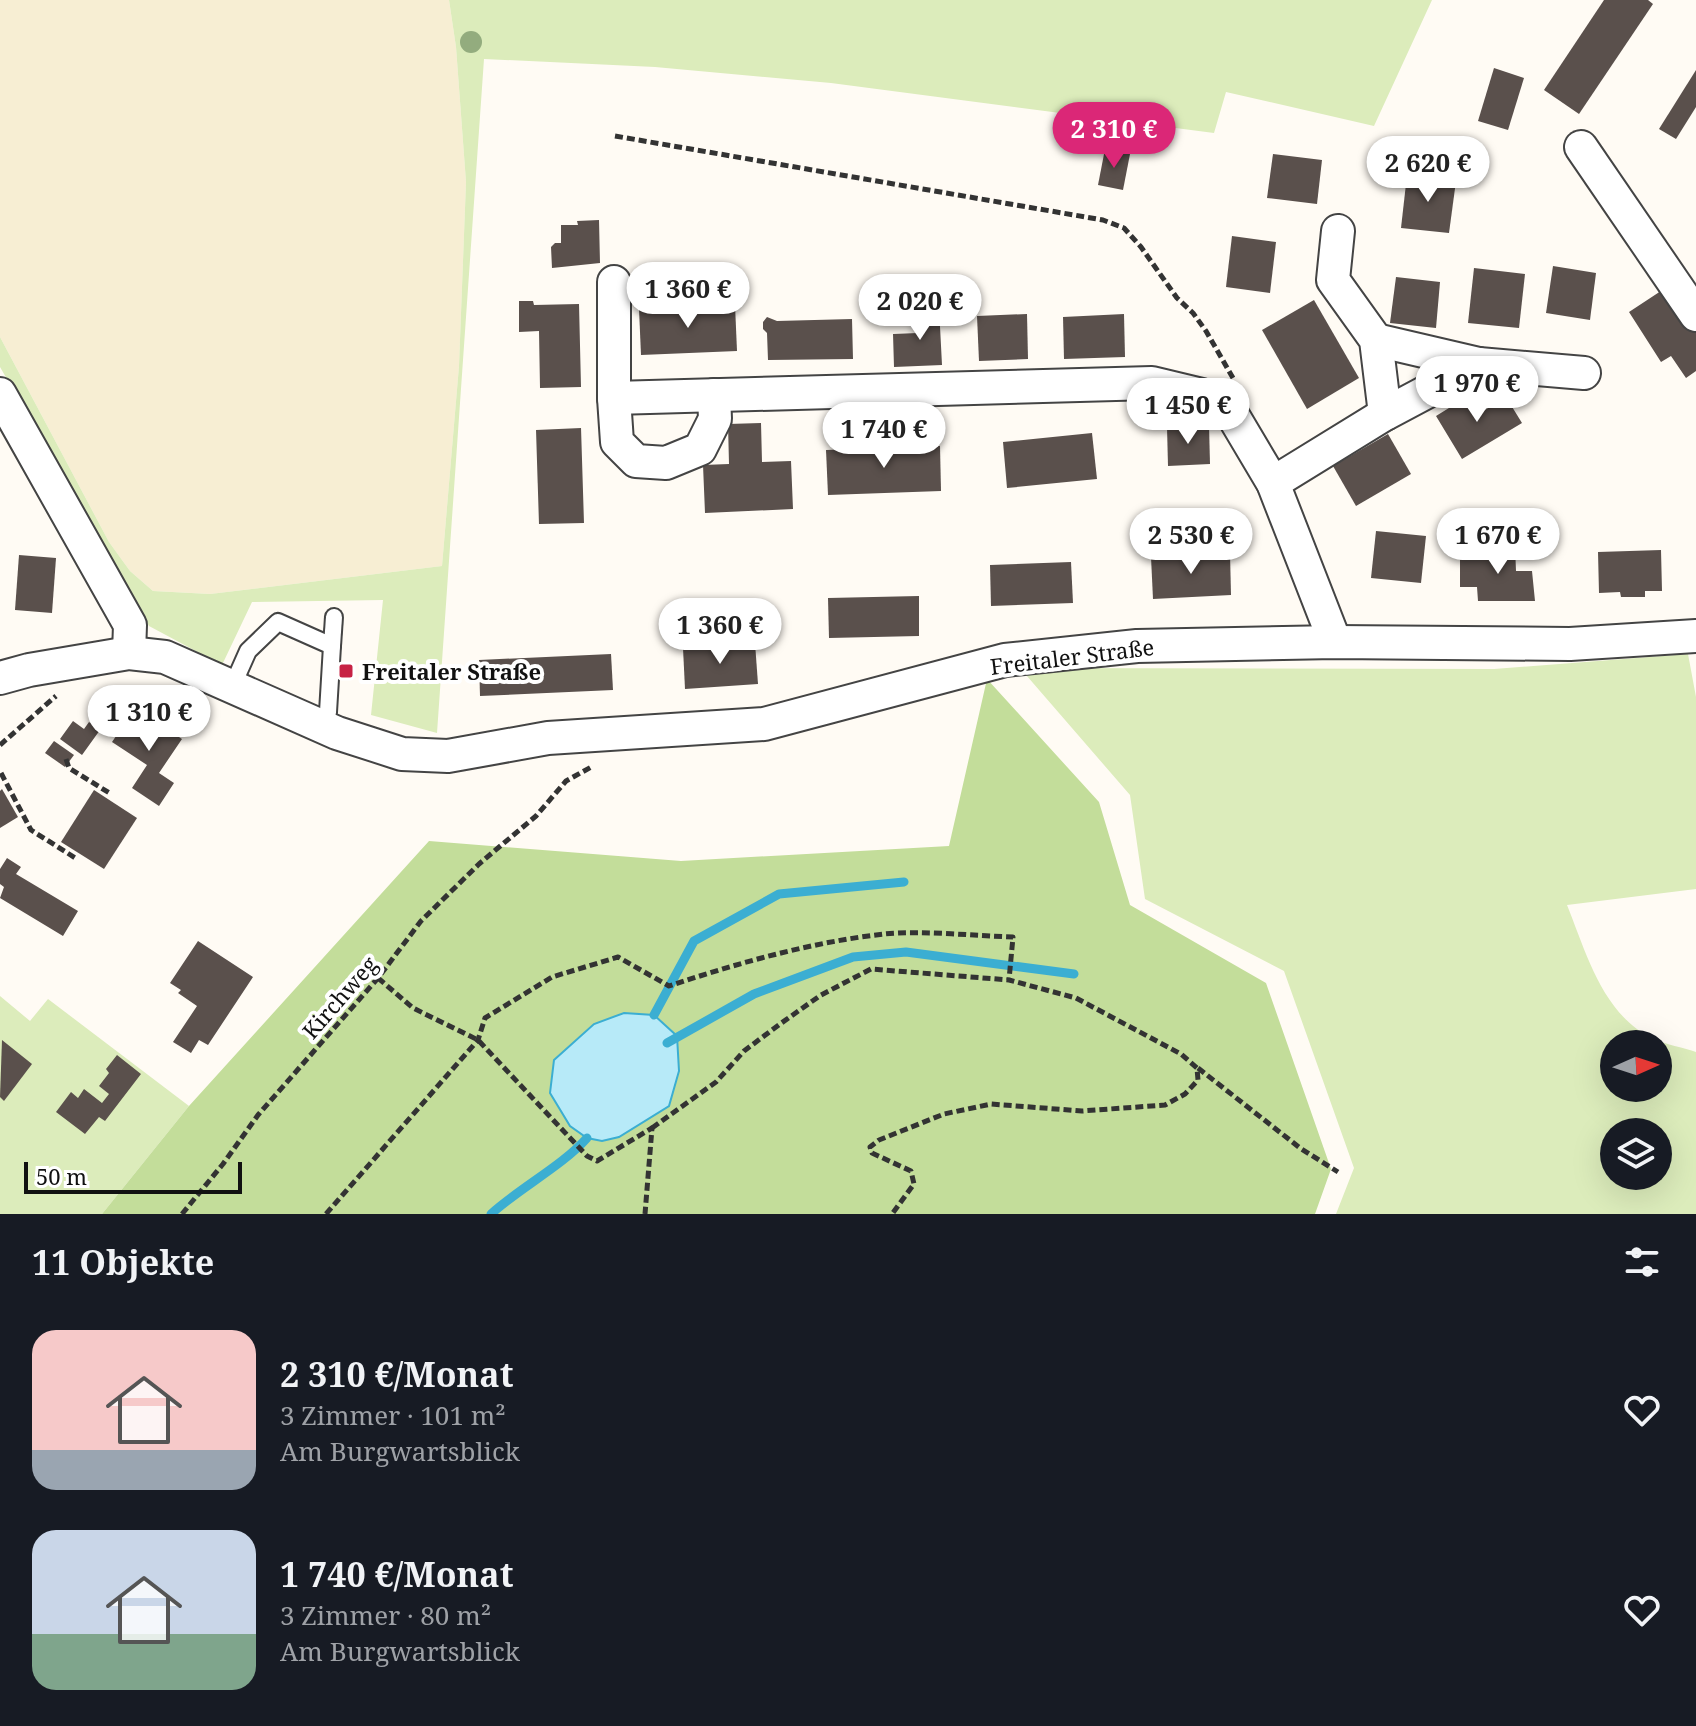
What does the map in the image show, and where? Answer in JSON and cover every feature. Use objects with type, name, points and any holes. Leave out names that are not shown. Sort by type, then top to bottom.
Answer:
[{"type":"street","points":[[1581,147],[1696,315]]},
{"type":"street","points":[[1338,231],[1333,280],[1376,340],[1385,414]]},
{"type":"street","points":[[614,282],[617,442],[636,461],[666,463],[700,449],[715,419],[714,395]]},
{"type":"street","points":[[1376,340],[1479,364],[1584,373]]},
{"type":"street","points":[[1273,483],[1385,414],[1479,364]]},
{"type":"street","points":[[614,398],[1152,383],[1202,395],[1232,414],[1273,483],[1335,642]]},
{"type":"street","points":[[0,394],[130,625],[129,653]]},
{"type":"street","name":"Freitaler Straße","points":[[0,678],[129,653],[165,657],[323,726],[402,754],[448,756],[548,738],[764,724],[1005,660],[1137,646],[1335,642],[1570,644],[1696,636]]},
{"type":"lane","points":[[323,726],[328,712],[334,617]]},
{"type":"lane","points":[[232,687],[248,651],[278,622],[332,646]]},
{"type":"path","points":[[615,136],[1082,215],[1124,228],[1177,298],[1193,313],[1228,366],[1235,382],[1232,414]]},
{"type":"path","points":[[0,745],[84,671],[82,660]]},
{"type":"path","points":[[66,759],[69,768],[111,794]]},
{"type":"path","points":[[1,773],[31,830],[77,859]]},
{"type":"path","name":"Kirchweg","points":[[182,1214],[258,1115],[378,978],[421,921],[479,864],[536,816]]},
{"type":"path","points":[[326,1214],[478,1040],[485,1018],[552,977],[618,957],[669,986],[806,948],[886,934],[1013,937],[1009,980]]},
{"type":"path","points":[[378,978],[413,1008],[478,1040],[587,1156],[597,1161],[652,1128],[716,1082],[744,1051],[821,995],[871,969],[1009,980],[1076,998],[1181,1054],[1300,1148],[1338,1172]]},
{"type":"path","points":[[892,1214],[914,1184],[911,1171],[881,1160],[872,1153],[870,1147],[879,1140],[944,1114],[991,1104],[1082,1111],[1165,1105],[1185,1094],[1198,1080],[1197,1068]]},
{"type":"path","points":[[645,1214],[652,1128]]},
{"type":"shaded area","points":[[0,0],[449,0],[456,47],[466,182],[459,366],[442,566],[210,594],[153,591],[130,571],[109,542],[0,337]]},
{"type":"green space","points":[[449,0],[1432,0],[1374,126],[1226,92],[1214,133],[831,83],[655,67],[484,59],[437,733],[371,715],[383,600],[252,602],[222,665],[149,626],[0,367],[0,337],[109,542],[130,571],[153,591],[210,594],[442,566],[459,366],[466,182],[456,47]]},
{"type":"green space","points":[[1688,654],[1696,697],[1696,889],[1567,905],[1598,981],[1609,999],[1638,1030],[1600,1030],[1600,1102],[1672,1102],[1672,1045],[1696,1052],[1696,1214],[1336,1214],[1354,1168],[1284,971],[1145,899],[1130,795],[1020,668],[1494,669]]},
{"type":"green space","points":[[987,679],[1099,802],[1130,905],[1266,983],[1331,1169],[1315,1214],[102,1214],[189,1106],[429,841],[681,861],[949,846]]},
{"type":"green space","points":[[0,996],[30,1021],[48,999],[189,1106],[102,1214],[0,1214]]},
{"type":"water","points":[[624,1013],[654,1015],[677,1036],[679,1071],[669,1106],[619,1137],[602,1141],[587,1138],[570,1126],[550,1093],[554,1060],[594,1024]]},
{"type":"building","points":[[1604,0],[1648,0],[1653,4],[1579,114],[1544,90]]},
{"type":"building","points":[[1494,68],[1524,78],[1508,130],[1478,121]]},
{"type":"building","points":[[1696,70],[1696,107],[1676,139],[1659,129]]},
{"type":"building","points":[[1105,149],[1130,154],[1123,190],[1098,185]]},
{"type":"building","points":[[1273,154],[1322,160],[1317,204],[1267,198]]},
{"type":"building","points":[[1407,175],[1456,181],[1449,233],[1401,228]]},
{"type":"building","points":[[599,220],[600,263],[552,268],[551,247],[561,243],[561,225]]},
{"type":"building","points":[[1232,236],[1276,242],[1270,293],[1226,287]]},
{"type":"building","points":[[1553,266],[1596,273],[1590,320],[1546,313]]},
{"type":"building","points":[[1474,268],[1525,274],[1519,328],[1468,323]]},
{"type":"building","points":[[1396,277],[1440,282],[1436,328],[1390,323]]},
{"type":"building","points":[[1667,287],[1696,332],[1696,371],[1686,378],[1671,356],[1661,362],[1629,312]]},
{"type":"building","points":[[1314,300],[1359,378],[1307,409],[1262,330]]},
{"type":"building","points":[[519,301],[533,301],[534,305],[579,304],[581,387],[540,388],[539,331],[519,332]]},
{"type":"building","points":[[735,305],[737,351],[641,355],[639,309]]},
{"type":"building","points":[[939,307],[942,365],[894,367],[893,334],[918,333],[918,308]]},
{"type":"building","points":[[1027,314],[1028,359],[979,361],[977,316]]},
{"type":"building","points":[[1124,314],[1125,357],[1064,359],[1063,317]]},
{"type":"building","points":[[767,317],[777,321],[852,319],[853,359],[768,360],[767,333],[763,329]]},
{"type":"building","points":[[1470,395],[1480,413],[1506,397],[1522,423],[1462,459],[1436,416]]},
{"type":"building","points":[[761,423],[762,462],[791,461],[793,509],[705,513],[703,465],[729,464],[728,424]]},
{"type":"building","points":[[1209,425],[1210,464],[1168,466],[1167,427]]},
{"type":"building","points":[[581,428],[584,523],[539,524],[536,430]]},
{"type":"building","points":[[1092,433],[1097,479],[1007,488],[1003,442]]},
{"type":"building","points":[[1388,434],[1411,474],[1356,506],[1333,466]]},
{"type":"building","points":[[940,446],[941,491],[828,495],[826,450]]},
{"type":"building","points":[[1376,531],[1426,536],[1421,583],[1371,578]]},
{"type":"building","points":[[1515,546],[1516,571],[1532,571],[1535,601],[1478,601],[1477,587],[1460,587],[1460,560],[1483,559],[1483,547]]},
{"type":"building","points":[[1661,550],[1662,591],[1645,591],[1645,597],[1621,597],[1620,592],[1599,593],[1598,552]]},
{"type":"building","points":[[1230,553],[1231,595],[1153,599],[1151,557]]},
{"type":"building","points":[[19,555],[56,558],[52,613],[15,610]]},
{"type":"building","points":[[1071,562],[1073,603],[991,606],[990,565]]},
{"type":"building","points":[[919,596],[919,636],[829,638],[828,598]]},
{"type":"building","points":[[755,643],[758,684],[685,689],[683,648]]},
{"type":"building","points":[[611,654],[613,690],[480,696],[479,660]]},
{"type":"building","points":[[135,708],[182,739],[159,773],[174,783],[159,806],[132,788],[147,765],[112,742]]},
{"type":"building","points":[[73,721],[84,729],[89,722],[100,730],[82,755],[60,739]]},
{"type":"building","points":[[54,741],[74,755],[65,767],[45,753]]},
{"type":"building","points":[[2,789],[18,817],[0,828],[0,791]]},
{"type":"building","points":[[94,790],[137,818],[104,869],[61,842]]},
{"type":"building","points":[[7,858],[21,867],[16,874],[78,911],[63,936],[0,898],[4,887],[0,884],[0,869]]},
{"type":"building","points":[[198,941],[253,977],[208,1045],[199,1040],[191,1053],[173,1042],[197,1006],[178,993],[181,990],[170,983]]},
{"type":"building","points":[[2,1040],[32,1064],[4,1101],[0,1097]]},
{"type":"building","points":[[117,1055],[141,1074],[105,1121],[99,1117],[85,1134],[56,1112],[71,1092],[78,1098],[84,1089],[102,1103],[109,1094],[99,1086],[109,1073],[106,1069]]},
{"type":"waterway","points":[[654,1015],[694,941],[779,894],[904,882]]},
{"type":"waterway","points":[[667,1043],[754,994],[853,957],[906,952],[1074,974]]},
{"type":"waterway","points":[[491,1214],[566,1158],[587,1138]]},
{"type":"place","name":"Freitaler Straße","points":[[346,671]]}]
